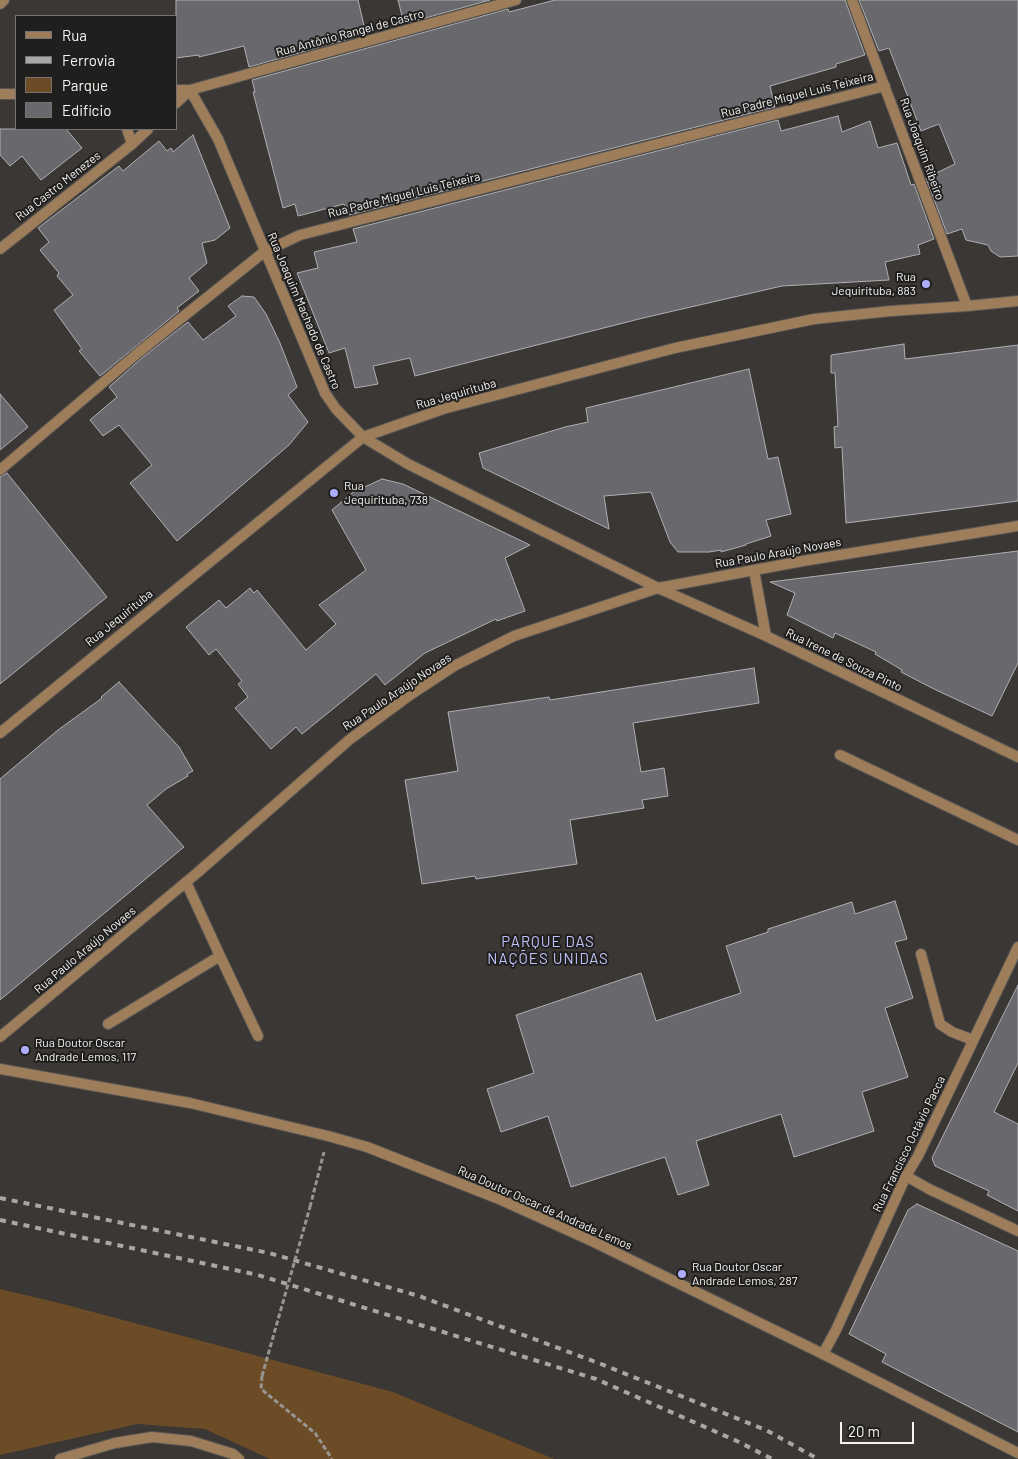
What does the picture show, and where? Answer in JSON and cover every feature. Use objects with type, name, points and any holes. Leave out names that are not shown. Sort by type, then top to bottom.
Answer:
[{"type":"street","points":[[0,4],[4,0]]},
{"type":"street","name":"Rua Antônio Rangel de Castro","points":[[190,90],[516,0]]},
{"type":"street","name":"Rua Joaquim Ribeiro","points":[[852,0],[967,306]]},
{"type":"street","name":"Rua Padre Miguel Luis Teixeira","points":[[0,470],[139,352],[264,252],[300,235],[885,86]]},
{"type":"street","points":[[178,90],[190,90]]},
{"type":"street","points":[[178,101],[190,90]]},
{"type":"street","name":"Rua Joaquim Machado de Castro","points":[[190,90],[218,139],[325,393],[336,409],[363,437],[408,464],[658,588]]},
{"type":"street","points":[[0,94],[15,94]]},
{"type":"street","points":[[127,130],[132,144]]},
{"type":"street","name":"Rua Castro Menezes","points":[[0,248],[132,144],[147,130]]},
{"type":"street","name":"Rua Jequirituba","points":[[0,733],[363,437],[443,410],[674,348],[814,319],[892,311],[1018,303]]},
{"type":"street","name":"Rua Paulo Araújo Novaes","points":[[0,1037],[186,882],[348,740],[454,666],[514,636],[658,588],[1018,526]]},
{"type":"street","points":[[754,570],[766,636]]},
{"type":"street","name":"Rua Irene de Souza Pinto","points":[[658,588],[766,636],[1018,757]]},
{"type":"street","points":[[840,755],[1018,840]]},
{"type":"street","points":[[186,882],[258,1036]]},
{"type":"street","name":"Rua Francisco Octávio Pacca","points":[[823,1354],[906,1176],[918,1156],[1018,946]]},
{"type":"street","points":[[920,954],[940,1024],[952,1032],[973,1040]]},
{"type":"street","points":[[108,1024],[220,956]]},
{"type":"street","name":"Rua Doutor Oscar de Andrade Lemos","points":[[0,1069],[190,1104],[367,1146],[500,1198],[594,1242],[823,1354],[1018,1454]]},
{"type":"street","points":[[906,1176],[929,1189],[1018,1231]]},
{"type":"street","points":[[60,1459],[115,1442],[152,1437],[191,1441],[233,1454],[239,1459]]},
{"type":"path","points":[[328,1136],[262,1376],[261,1389],[315,1433],[332,1459]]},
{"type":"green space","points":[[0,1289],[393,1392],[554,1459],[270,1459],[205,1429],[137,1424],[0,1455]]},
{"type":"building","points":[[176,0],[358,0],[366,34],[249,67],[244,46],[199,57],[199,55],[178,58],[178,15],[176,15]]},
{"type":"building","points":[[398,0],[490,0],[404,24]]},
{"type":"building","points":[[555,0],[845,0],[865,55],[836,64],[836,67],[770,86],[775,107],[349,215],[347,206],[345,207],[344,204],[298,216],[295,204],[283,208],[253,92],[255,92],[252,80],[508,9],[509,12]]},
{"type":"building","points":[[859,0],[1018,0],[1018,256],[1000,257],[991,251],[988,245],[966,240],[962,229],[947,234],[926,178],[955,164],[939,124],[921,131],[889,48],[879,51]]},
{"type":"building","points":[[838,116],[842,132],[870,121],[878,148],[897,143],[911,185],[914,184],[934,239],[918,245],[920,254],[885,262],[889,280],[782,286],[643,318],[415,376],[410,358],[373,366],[378,384],[355,388],[345,348],[329,353],[297,273],[318,268],[314,252],[357,242],[353,229],[778,120],[781,131]]},
{"type":"building","points":[[0,129],[67,130],[82,148],[41,180],[22,156],[10,166],[0,155]]},
{"type":"building","points":[[193,135],[230,228],[215,240],[202,243],[207,263],[189,278],[199,291],[177,308],[179,311],[100,376],[79,351],[82,349],[54,310],[73,295],[57,276],[59,273],[40,250],[49,242],[38,228],[119,166],[123,171],[159,141],[167,151],[171,148],[173,152]]},
{"type":"building","points":[[242,296],[254,297],[266,314],[280,343],[297,387],[288,395],[308,422],[289,445],[177,541],[130,483],[152,465],[119,425],[103,436],[90,420],[117,397],[109,387],[143,357],[188,322],[203,340],[236,316],[228,306]]},
{"type":"building","points":[[904,344],[905,359],[1018,345],[1018,501],[846,523],[842,447],[835,448],[834,427],[838,426],[835,373],[831,373],[831,355]]},
{"type":"building","points":[[749,369],[768,459],[778,457],[791,514],[766,520],[771,536],[721,552],[721,550],[678,552],[670,542],[651,492],[604,496],[609,529],[483,468],[479,453],[588,422],[586,408]]},
{"type":"building","points":[[0,394],[28,427],[0,450]]},
{"type":"building","points":[[7,473],[107,597],[0,684],[0,477]]},
{"type":"building","points":[[382,479],[403,484],[530,545],[505,558],[525,611],[497,621],[496,619],[425,653],[385,685],[376,674],[302,734],[296,727],[271,749],[235,708],[248,697],[238,684],[242,681],[216,649],[209,655],[186,627],[219,600],[226,608],[250,588],[254,593],[257,590],[306,650],[336,624],[319,605],[366,570],[332,510],[358,488]]},
{"type":"building","points":[[1018,551],[1018,663],[992,716],[901,672],[902,670],[875,654],[876,652],[835,633],[833,638],[787,615],[795,593],[770,582]]},
{"type":"building","points":[[754,668],[759,703],[633,723],[641,772],[664,768],[668,796],[642,800],[644,808],[570,820],[577,864],[476,879],[475,876],[422,884],[405,780],[458,771],[448,712],[549,697],[550,700]]},
{"type":"building","points":[[119,682],[179,747],[193,771],[166,789],[147,805],[184,847],[0,1000],[0,779],[58,730],[102,698]]},
{"type":"building","points":[[895,901],[907,939],[895,942],[913,998],[885,1008],[908,1077],[862,1092],[874,1131],[794,1157],[781,1114],[696,1141],[709,1185],[678,1195],[665,1157],[571,1187],[548,1116],[501,1132],[487,1089],[534,1073],[516,1015],[641,973],[656,1021],[741,993],[726,946],[768,932],[768,929],[852,902],[855,914]]},
{"type":"building","points":[[1018,985],[1018,1063],[994,1112],[1018,1124],[1018,1211],[987,1195],[989,1191],[935,1166],[932,1158]]},
{"type":"building","points":[[917,1204],[1018,1251],[1018,1432],[882,1362],[886,1354],[849,1334],[908,1210]]},
{"type":"railway","points":[[0,1198],[269,1253],[419,1296],[601,1364],[766,1430],[818,1459]]},
{"type":"railway","points":[[0,1220],[258,1275],[596,1379],[739,1442],[772,1459]]},
{"type":"place","name":"Rua Jequirituba, 883","points":[[926,284]]},
{"type":"place","name":"Rua Jequirituba, 738","points":[[334,493]]},
{"type":"place","name":"Rua Doutor Oscar Andrade Lemos, 117","points":[[25,1050]]},
{"type":"place","name":"Rua Doutor Oscar Andrade Lemos, 287","points":[[682,1274]]},
{"type":"district","name":"PARQUE DAS NAÇÕES UNIDAS","points":[[548,950]]}]
